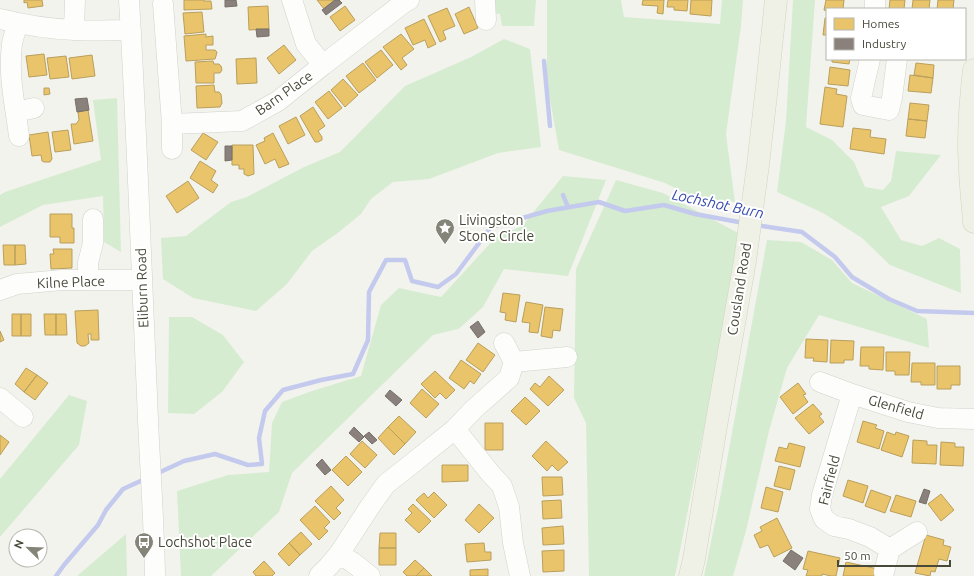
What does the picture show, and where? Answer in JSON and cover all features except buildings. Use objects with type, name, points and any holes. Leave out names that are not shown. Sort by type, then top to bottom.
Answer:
[{"type":"main road","name":"Cousland Road","points":[[690,576],[745,261],[768,86],[776,0]]},
{"type":"main road","points":[[974,70],[969,143],[974,222]]},
{"type":"street","points":[[74,30],[75,0]]},
{"type":"street","name":"Eliburn Road","points":[[129,0],[155,576]]},
{"type":"street","name":"Barn Place","points":[[292,0],[306,44],[323,65]]},
{"type":"street","name":"Barn Place","points":[[172,124],[242,121],[278,101],[409,0]]},
{"type":"street","points":[[485,0],[486,20]]},
{"type":"street","points":[[163,4],[172,124],[172,149]]},
{"type":"street","points":[[19,136],[25,110],[11,84],[10,64],[12,42],[9,21],[44,28],[74,30],[131,30]]},
{"type":"street","points":[[870,60],[861,98],[863,106],[889,110],[897,60]]},
{"type":"street","points":[[88,280],[88,263],[93,243],[93,219]]},
{"type":"street","name":"Kilne Place","points":[[0,290],[17,284],[62,280],[142,280]]},
{"type":"street","points":[[319,576],[339,554],[367,510],[386,484],[455,429],[474,409],[509,378],[514,362],[504,343]]},
{"type":"street","points":[[514,362],[567,357]]},
{"type":"street","name":"Glenfield","points":[[820,382],[908,412],[938,418],[974,419]]},
{"type":"street","name":"Fairfield","points":[[852,394],[822,496],[820,509],[824,519],[834,526],[849,529],[890,549]]},
{"type":"street","points":[[0,398],[23,417]]},
{"type":"street","points":[[455,429],[502,486],[509,507],[513,543],[520,576]]},
{"type":"street","points":[[884,572],[890,549],[917,532]]},
{"type":"street","points":[[339,554],[370,576]]},
{"type":"green space","points":[[491,0],[536,0],[534,26],[502,26],[500,14],[492,13]]},
{"type":"green space","points":[[547,0],[621,0],[624,17],[720,24],[722,0],[743,0],[741,26],[726,134],[735,202],[693,197],[665,183],[559,150],[547,82]]},
{"type":"green space","points":[[793,0],[815,0],[806,127],[832,140],[854,162],[865,187],[883,190],[891,181],[896,151],[941,155],[909,196],[881,207],[901,240],[922,246],[939,238],[960,249],[961,293],[890,265],[862,238],[823,213],[777,192],[786,121]]},
{"type":"green space","points":[[504,39],[530,49],[541,147],[498,153],[429,179],[393,182],[371,199],[361,214],[312,251],[287,284],[256,311],[193,298],[163,279],[161,238],[186,236],[231,202],[247,197],[304,167],[340,152],[405,86],[471,57]]},
{"type":"green space","points":[[117,98],[121,252],[104,242],[103,196],[43,205],[0,227],[0,195],[101,160],[93,100]]},
{"type":"green space","points":[[563,176],[606,180],[568,276],[504,269],[483,307],[458,329],[433,335],[292,473],[279,512],[211,576],[181,576],[177,491],[228,475],[269,472],[272,423],[282,402],[361,376],[381,305],[399,288],[441,297],[496,237],[522,226]]},
{"type":"green space","points":[[616,180],[663,193],[742,235],[675,576],[589,576],[586,423],[574,398],[576,269]]},
{"type":"green space","points":[[767,240],[801,242],[832,260],[852,283],[927,319],[929,348],[819,315],[787,368],[769,431],[746,531],[733,576],[704,576],[721,493]]},
{"type":"green space","points":[[169,317],[192,317],[223,335],[244,362],[222,392],[194,414],[168,413]]},
{"type":"green space","points":[[69,395],[87,401],[79,445],[0,537],[0,479]]},
{"type":"green space","points":[[126,534],[127,576],[77,576]]},
{"type":"waterway","points":[[544,61],[550,126]]},
{"type":"waterway","points":[[563,195],[568,207]]},
{"type":"waterway","name":"Lochshot Burn","points":[[156,474],[184,461],[215,454],[248,465],[262,464],[259,438],[265,411],[283,390],[321,380],[353,374],[368,340],[369,292],[386,260],[405,260],[412,281],[438,287],[456,274],[491,227],[547,211],[599,202],[625,211],[664,205],[695,214],[744,223]]},
{"type":"waterway","name":"Lochshot Burn","points":[[755,225],[802,232],[835,257],[852,277],[889,299],[917,311],[974,313]]},
{"type":"waterway","name":"Lochshot Burn","points":[[56,576],[98,525],[106,510],[123,489],[145,479]]},
{"type":"place","name":"Livingston Stone Circle","points":[[445,245]]},
{"type":"place","name":"Lochshot Place","points":[[144,559]]}]
